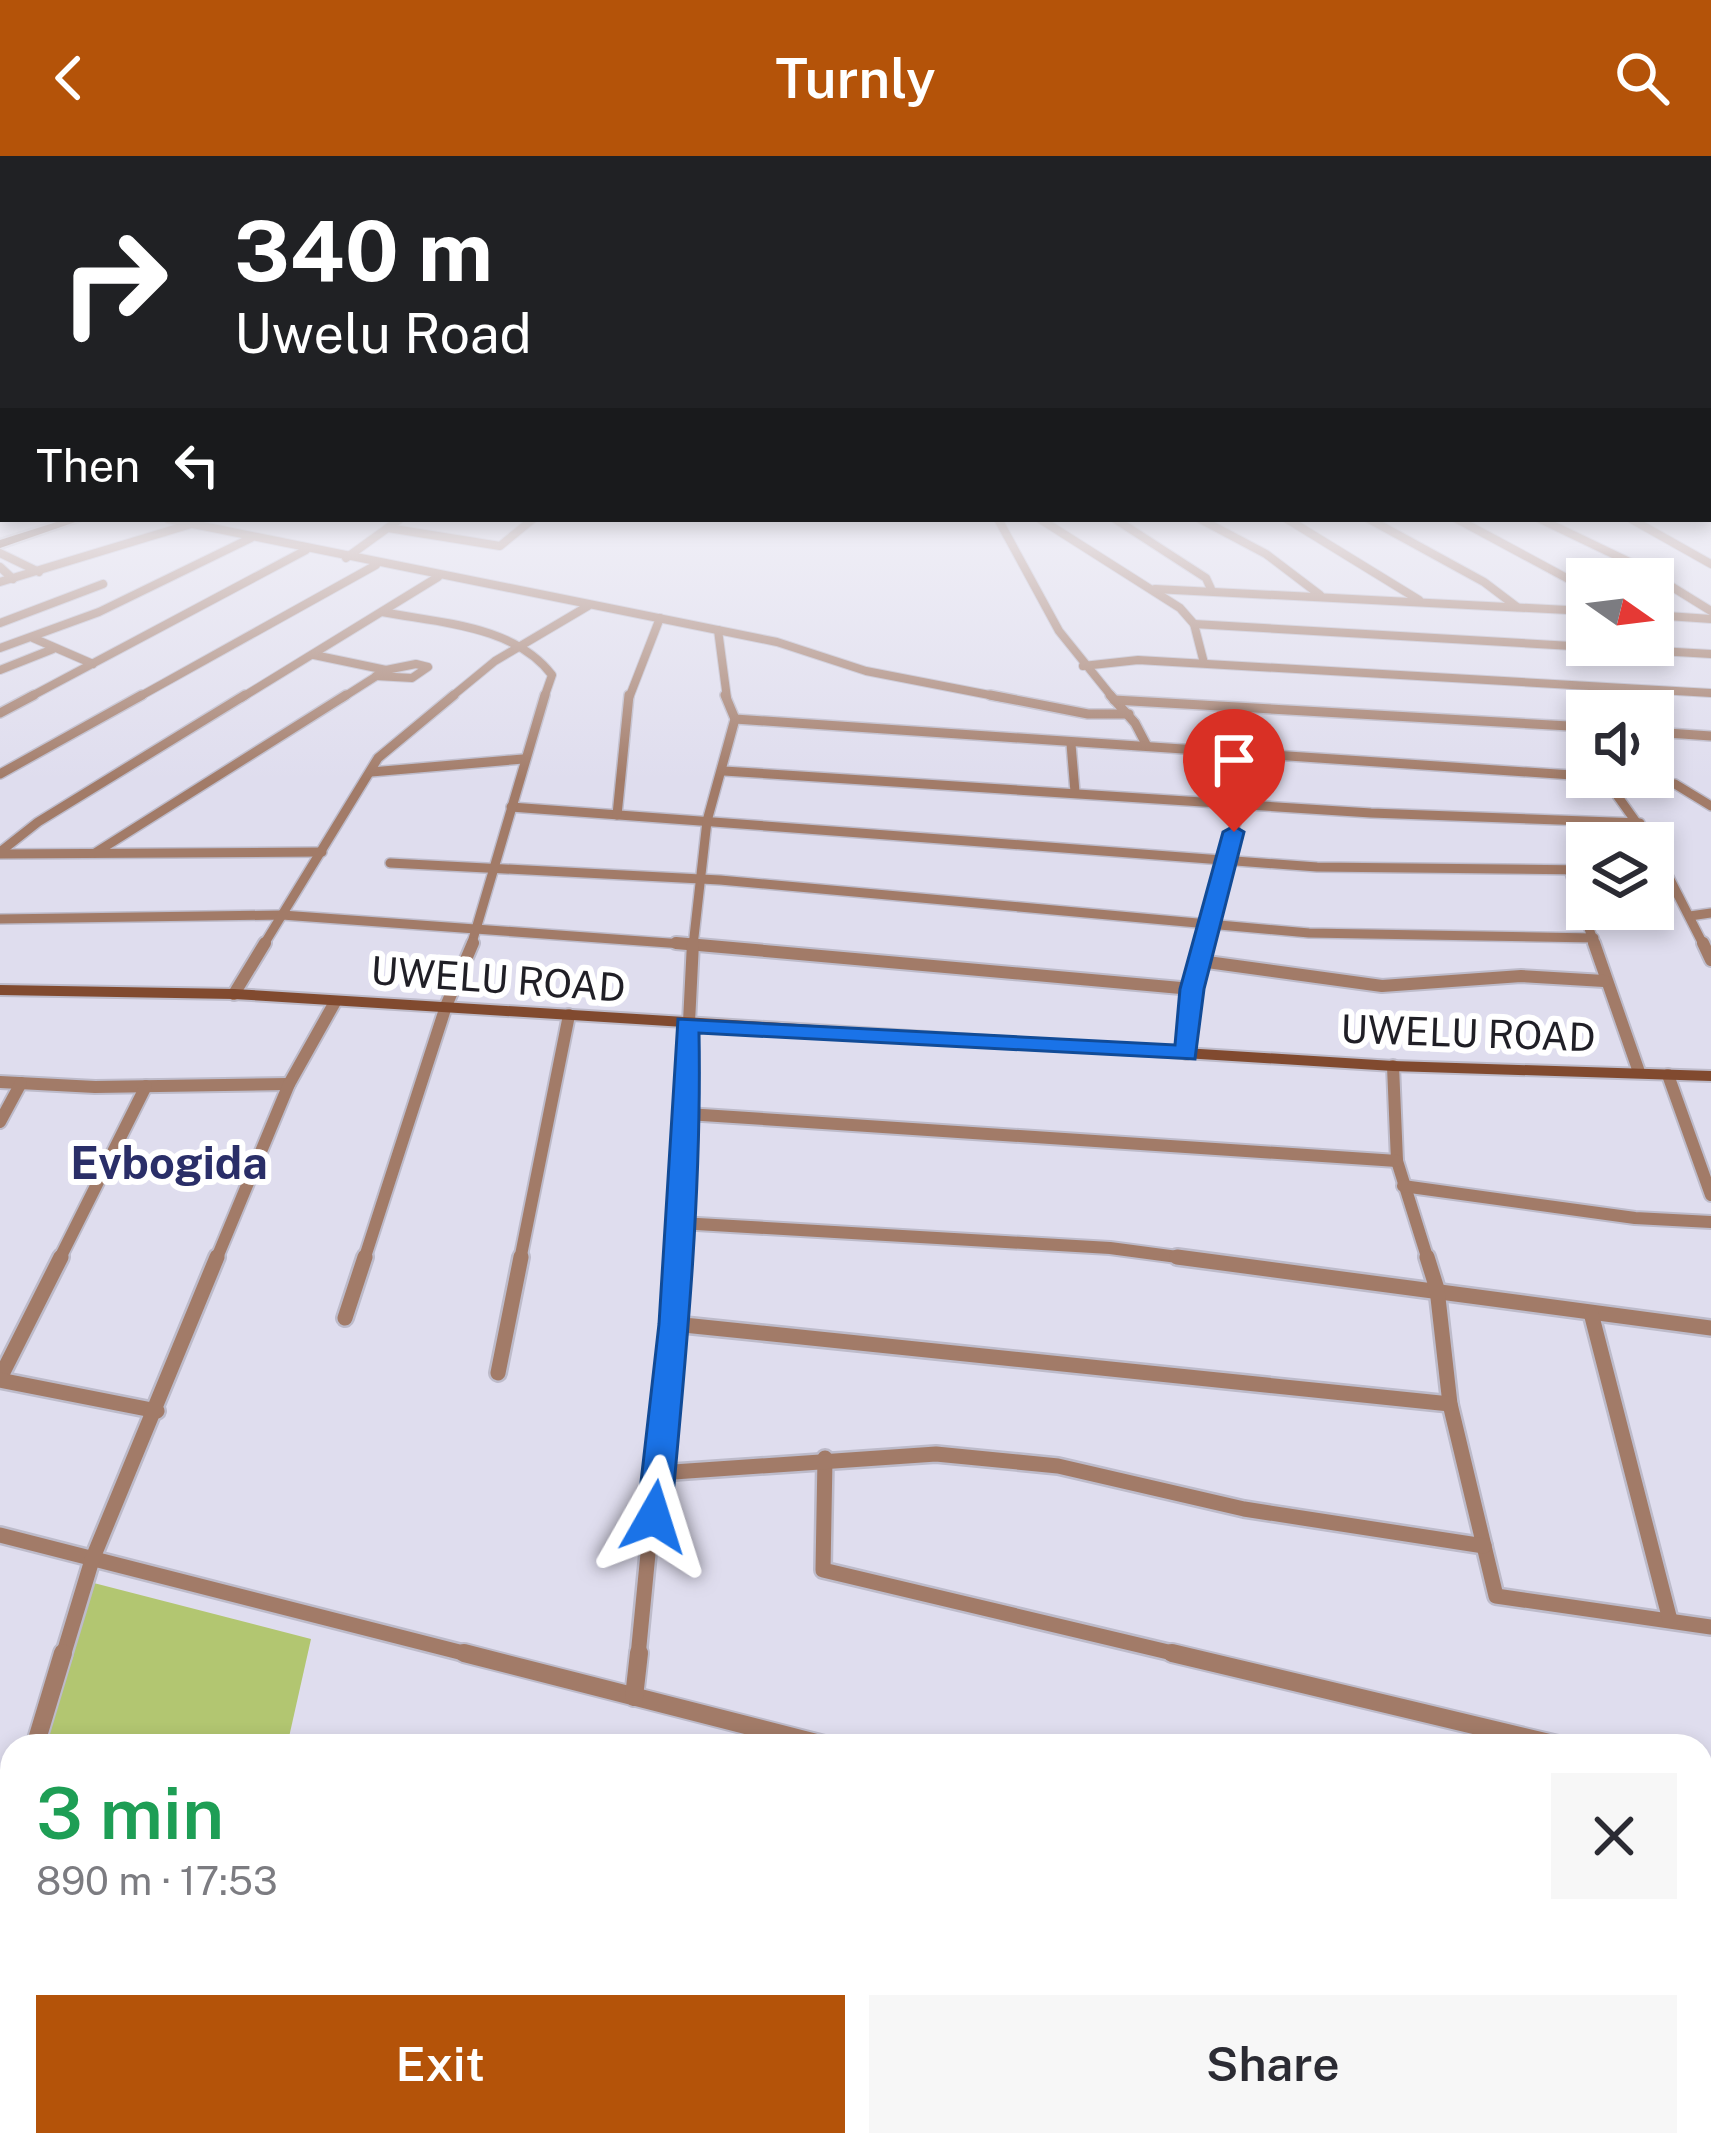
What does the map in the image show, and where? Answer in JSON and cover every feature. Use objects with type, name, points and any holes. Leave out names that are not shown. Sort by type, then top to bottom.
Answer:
[{"type":"street","points":[[0,623],[78,593]]},
{"type":"street","points":[[0,648],[137,593]]},
{"type":"street","points":[[0,713],[226,593]]},
{"type":"street","points":[[0,774],[326,593]]},
{"type":"street","points":[[0,853],[38,822],[412,593]]},
{"type":"street","points":[[528,593],[815,652],[866,671],[1088,714],[1129,714]]},
{"type":"street","points":[[1037,593],[1083,666],[1139,723],[1147,746]]},
{"type":"street","points":[[1160,593],[1194,624],[1204,663]]},
{"type":"street","points":[[1278,593],[1566,610]]},
{"type":"street","points":[[1317,593],[1321,596]]},
{"type":"street","points":[[1407,593],[1420,601]]},
{"type":"street","points":[[1499,593],[1517,607]]},
{"type":"street","points":[[1679,593],[1711,615]]},
{"type":"street","points":[[234,994],[386,750],[519,644],[589,605]]},
{"type":"street","points":[[345,1318],[446,1006],[480,926],[523,759],[552,675],[545,659],[519,644],[382,612]]},
{"type":"street","points":[[1674,615],[1711,615]]},
{"type":"street","points":[[617,815],[630,688],[660,618]]},
{"type":"street","points":[[1194,624],[1711,654]]},
{"type":"street","points":[[634,1697],[674,1324],[693,945],[707,821],[735,718],[723,689],[718,630]]},
{"type":"street","points":[[33,638],[93,664]]},
{"type":"street","points":[[0,670],[53,649]]},
{"type":"street","points":[[95,853],[381,673],[416,664],[428,667],[412,678],[381,673],[313,655]]},
{"type":"street","points":[[1083,666],[1113,659],[1711,693]]},
{"type":"street","points":[[1114,700],[1566,727]]},
{"type":"street","points":[[735,718],[1566,775]]},
{"type":"street","points":[[1674,733],[1711,736]]},
{"type":"street","points":[[1071,744],[1075,792]]},
{"type":"street","points":[[371,772],[523,759]]},
{"type":"street","points":[[724,771],[1619,822]]},
{"type":"street","points":[[1674,784],[1698,792],[1711,806]]},
{"type":"street","points":[[1620,798],[1639,822]]},
{"type":"street","points":[[1186,1053],[1192,989],[1241,804]]},
{"type":"street","points":[[511,807],[1317,867],[1566,870]]},
{"type":"street","points":[[0,853],[322,852]]},
{"type":"street","points":[[390,863],[700,879],[1427,938],[1512,934],[1594,938]]},
{"type":"street","points":[[1674,883],[1711,960]]},
{"type":"street","points":[[1690,916],[1711,913]]},
{"type":"street","points":[[0,919],[282,915],[480,926],[1192,989]]},
{"type":"street","points":[[1591,930],[1604,981],[1639,1072]]},
{"type":"street","points":[[1200,961],[1382,986],[1521,976],[1604,981]]},
{"type":"street","name":"UWELU ROAD","points":[[0,990],[234,994],[1393,1066],[1711,1076]]},
{"type":"street","points":[[39,1734],[92,1560],[289,1084],[335,1002]]},
{"type":"street","points":[[498,1373],[569,1016]]},
{"type":"street","points":[[1393,1066],[1397,1161],[1437,1289],[1450,1404],[1496,1596],[1711,1627]]},
{"type":"street","points":[[1668,1075],[1710,1188]]},
{"type":"street","points":[[0,1082],[289,1084]]},
{"type":"street","points":[[0,1122],[22,1083]]},
{"type":"street","points":[[146,1086],[0,1379],[157,1411]]},
{"type":"street","points":[[687,1114],[1397,1161]]},
{"type":"street","points":[[1403,1186],[1635,1218],[1711,1222]]},
{"type":"street","points":[[680,1223],[1110,1247],[1711,1328]]},
{"type":"street","points":[[1591,1313],[1670,1620]]},
{"type":"street","points":[[674,1324],[1450,1404]]},
{"type":"street","points":[[658,1473],[936,1454],[1058,1466],[1244,1508],[1484,1546]]},
{"type":"street","points":[[825,1458],[823,1570],[1512,1734]]},
{"type":"street","points":[[0,1535],[781,1734]]},
{"type":"green space","points":[[86,1581],[311,1639],[290,1734],[46,1734]]},
{"type":"district","name":"Evbogida","points":[[169,1163]]},
{"type":"route","points":[[654,1517],[674,1324],[687,1114],[686,1025],[1186,1053],[1192,989],[1234,832]]}]
